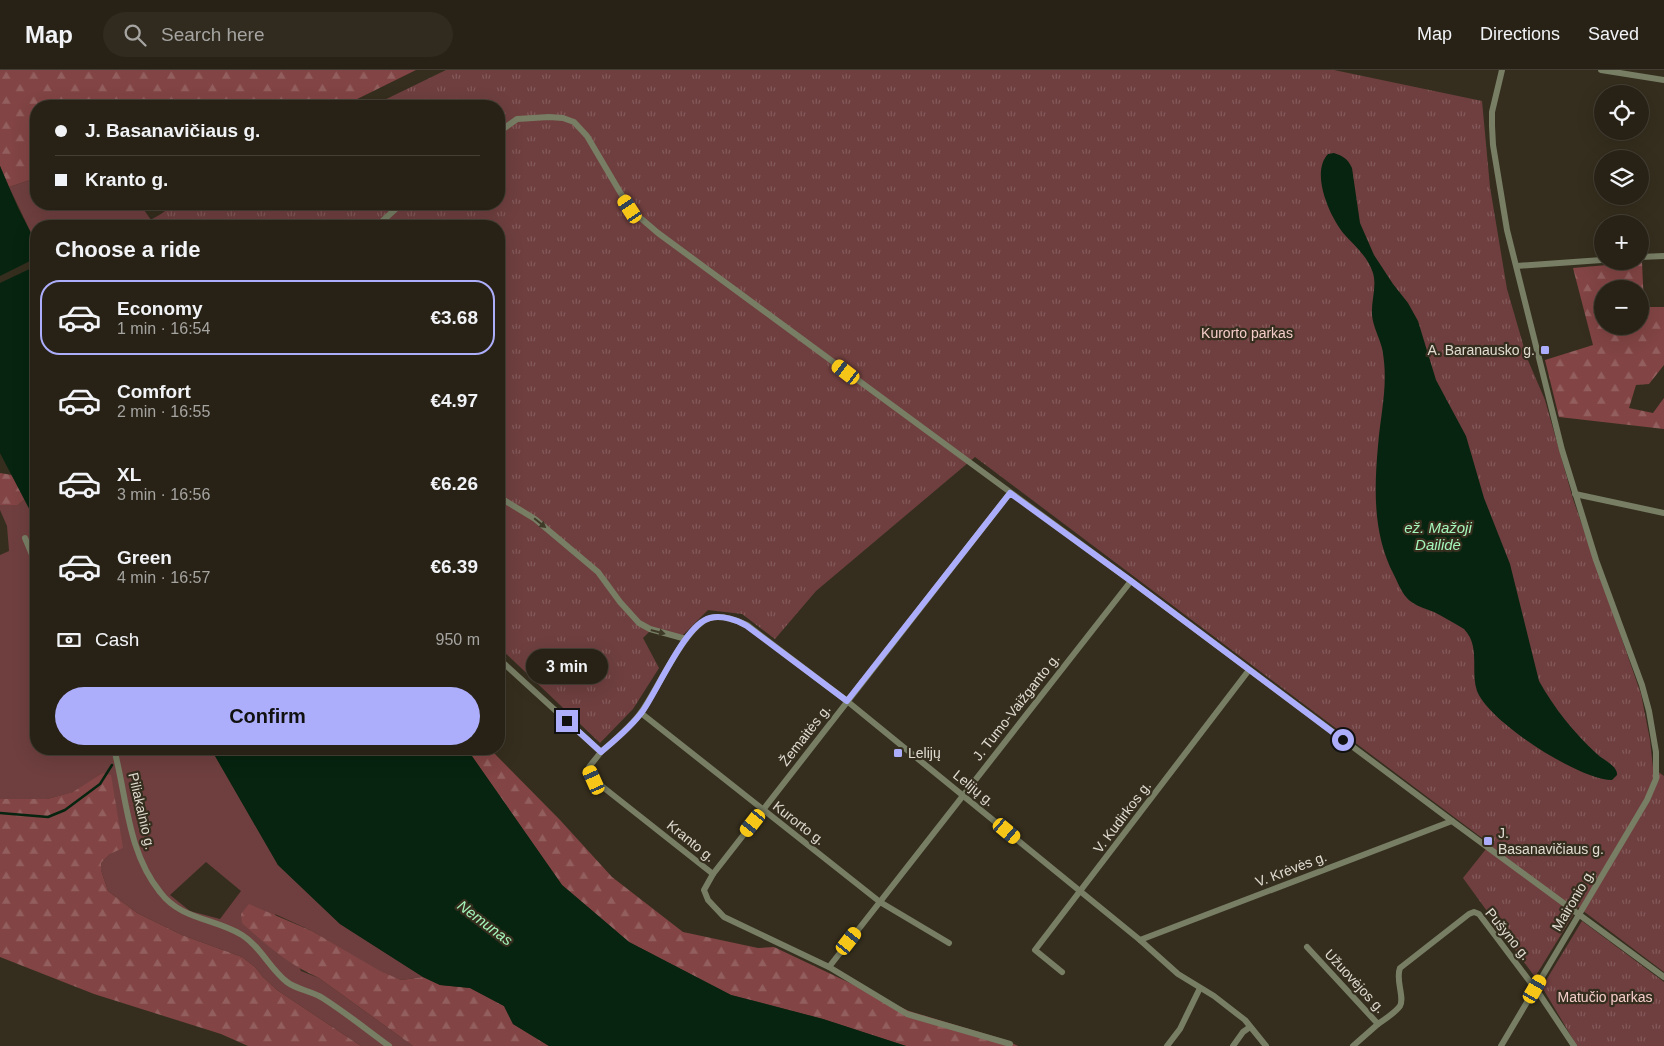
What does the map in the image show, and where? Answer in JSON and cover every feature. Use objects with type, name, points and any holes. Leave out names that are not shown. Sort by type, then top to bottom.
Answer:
[{"type":"street","points":[[1502,70],[1492,112],[1493,145],[1507,230],[1562,450],[1596,560],[1642,685],[1649,711],[1656,771],[1664,771]]},
{"type":"street","points":[[1601,70],[1664,80]]},
{"type":"street","points":[[505,128],[517,119],[549,117],[563,118],[574,122],[587,136],[630,209],[658,233],[1664,977]]},
{"type":"street","points":[[384,220],[394,210]]},
{"type":"street","points":[[1649,257],[1664,256]]},
{"type":"street","points":[[1517,266],[1594,261]]},
{"type":"street","name":"Žemaitės g.","points":[[713,874],[1010,493]]},
{"type":"street","points":[[1576,494],[1664,513]]},
{"type":"street","points":[[505,500],[535,518],[598,572],[620,602],[639,623],[650,629],[686,639],[641,713],[601,752],[505,664]]},
{"type":"street","points":[[25,538],[30,550]]},
{"type":"street","name":"J. Tumo-Vaižganto g.","points":[[829,967],[1131,581]]},
{"type":"street","name":"Lelijų g.","points":[[686,639],[698,624],[711,618],[738,621],[747,626],[847,701],[964,795],[1140,940],[1178,974],[1214,996],[1245,1020],[1266,1046]]},
{"type":"street","name":"V. Kudirkos g.","points":[[1062,972],[1035,950],[1249,670]]},
{"type":"street","name":"Kurorto g.","points":[[641,713],[880,902],[949,943]]},
{"type":"street","name":"Kranto g.","points":[[601,752],[589,767],[594,780],[713,874],[704,890],[708,900],[724,917],[829,967],[907,1014],[1010,1044]]},
{"type":"street","name":"Piliakalnio g.","points":[[115,755],[135,848],[160,892],[181,911],[221,924],[245,936],[288,983],[323,999],[389,1046]]},
{"type":"street","name":"Maironio g.","points":[[1501,1046],[1647,800],[1656,779],[1656,771]]},
{"type":"street","name":"V. Krėvės g.","points":[[1140,940],[1452,821]]},
{"type":"street","name":"Pušyno g.","points":[[1474,912],[1478,914],[1535,989],[1574,1046]]},
{"type":"street","name":"Užuovėjos g.","points":[[1307,947],[1378,1024],[1400,1006],[1398,978],[1400,968],[1474,912]]},
{"type":"street","points":[[1167,1046],[1180,1029],[1200,988]]},
{"type":"street","points":[[1354,1046],[1378,1024]]},
{"type":"street","points":[[1233,1046],[1243,1032],[1250,1027]]},
{"type":"green space","points":[[0,70],[416,70],[355,100],[30,100],[30,180],[9,187],[0,166]]},
{"type":"green space","name":"Kurorto parkas","points":[[446,70],[1334,70],[1482,101],[1490,187],[1507,289],[1527,358],[1545,400],[1573,499],[1641,694],[1650,740],[1653,768],[1664,776],[1664,972],[1578,907],[1535,977],[1463,878],[1490,844],[975,457],[816,591],[775,639],[742,614],[708,610],[683,635],[651,630],[643,638],[659,668],[633,709],[600,743],[505,653],[505,220],[150,220],[166,210],[505,210],[505,100],[384,100]]},
{"type":"green space","points":[[30,180],[30,210],[144,210],[151,220],[30,220],[30,231],[9,187]]},
{"type":"green space","points":[[1594,266],[1594,270],[1642,270],[1643,280],[1594,280],[1594,335],[1649,335],[1649,307],[1664,307],[1664,365],[1649,384],[1636,385],[1629,408],[1653,413],[1664,398],[1664,429],[1559,417],[1545,360],[1593,345],[1573,268]]},
{"type":"green space","points":[[0,473],[12,475],[25,499],[18,505],[0,505]]},
{"type":"green space","points":[[25,499],[30,509],[30,755],[214,755],[278,865],[340,924],[423,977],[401,980],[380,972],[312,931],[275,914],[301,971],[319,978],[413,1046],[361,1046],[277,990],[255,967],[242,957],[182,935],[137,913],[108,891],[101,870],[101,863],[110,854],[102,773],[74,792],[47,799],[0,799],[0,555],[9,551],[7,526],[0,510],[0,505],[18,505]],"holes":[[[206,862],[241,891],[220,919],[190,911],[170,895]]]},
{"type":"green space","points":[[471,755],[496,755],[560,820],[612,877],[683,932],[758,948],[774,947],[909,1011],[1006,1040],[1018,1046],[906,1046],[823,1019],[731,995],[629,942],[562,885]]},
{"type":"green space","points":[[102,773],[111,775],[123,848],[110,854],[101,863],[101,870],[108,891],[137,913],[182,935],[242,957],[255,967],[277,990],[361,1046],[248,1046],[221,1034],[94,994],[0,957],[0,799],[47,799],[73,792]]},
{"type":"green space","points":[[249,904],[312,931],[380,971],[401,980],[423,977],[440,985],[470,988],[504,1006],[513,1024],[549,1046],[413,1046],[319,978],[288,961],[260,939],[242,923],[241,914]]},
{"type":"green space","name":"Matučio parkas","points":[[1582,921],[1664,982],[1664,1046],[1577,1046],[1542,987]]},
{"type":"water","name":"ež. Mažoji Dailidė","points":[[1334,153],[1345,158],[1352,168],[1360,223],[1374,255],[1408,303],[1418,321],[1436,380],[1466,436],[1484,498],[1510,564],[1539,681],[1572,729],[1615,769],[1617,775],[1612,780],[1597,777],[1558,760],[1516,733],[1499,718],[1485,704],[1477,691],[1474,675],[1474,651],[1469,636],[1464,629],[1434,612],[1418,606],[1407,598],[1387,560],[1379,528],[1376,496],[1379,433],[1385,373],[1382,348],[1372,315],[1374,278],[1371,267],[1365,257],[1344,234],[1333,217],[1324,195],[1321,183],[1323,162],[1328,154]]},
{"type":"water","points":[[0,166],[30,231],[30,510],[0,453]]},
{"type":"water","name":"Nemunas","points":[[214,755],[471,755],[562,885],[629,942],[731,995],[823,1019],[906,1046],[549,1046],[513,1024],[504,1006],[470,988],[440,985],[423,977],[340,924],[278,865]]},
{"type":"pier","points":[[30,261],[30,269],[0,283],[0,276]]},
{"type":"waterway","points":[[0,813],[48,817],[65,810],[100,784],[112,765]]},
{"type":"place","name":"A. Baranausko g.","points":[[1545,350]]},
{"type":"place","name":"Lelijų","points":[[898,753]]},
{"type":"place","name":"J. Basanavičiaus g.","points":[[1488,841]]},
{"type":"route","points":[[567,721],[601,752],[641,713],[686,639],[698,624],[711,618],[738,621],[747,626],[847,701],[1010,493],[1343,740]]}]
